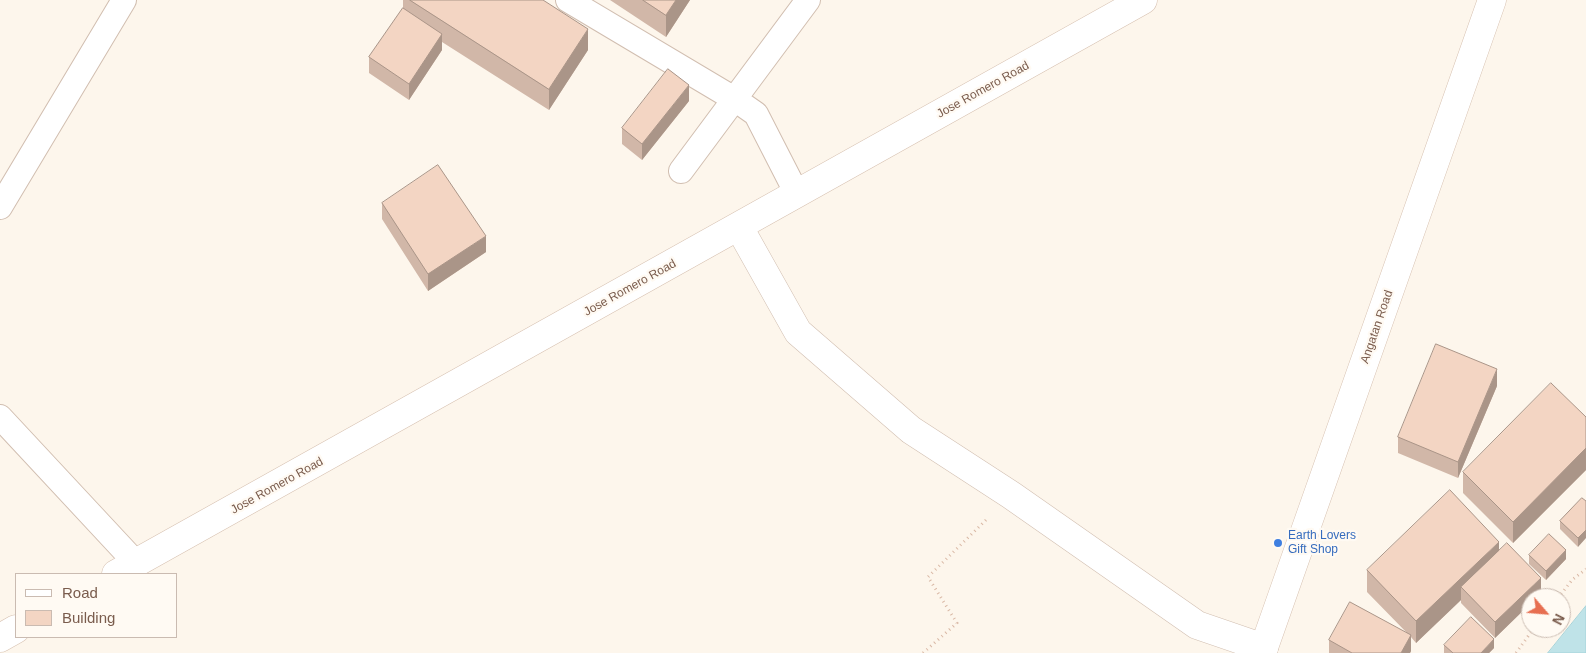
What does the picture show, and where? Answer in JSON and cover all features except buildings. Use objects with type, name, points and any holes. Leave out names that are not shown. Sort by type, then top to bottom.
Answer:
[{"type":"main road","name":"Jose Romero Road","points":[[126,569],[1143,0]]},
{"type":"main road","name":"Angatan Road","points":[[1263,651],[1492,0]]},
{"type":"main road","points":[[739,227],[798,332],[911,430],[1011,495],[1197,625],[1263,651]]},
{"type":"main road","points":[[0,638],[15,630]]},
{"type":"lane","points":[[0,207],[124,0]]},
{"type":"lane","points":[[568,0],[736,100],[756,114],[797,194]]},
{"type":"lane","points":[[681,171],[736,100],[808,0]]},
{"type":"lane","points":[[0,417],[126,569]]},
{"type":"path","points":[[924,653],[957,623],[928,577],[1011,495]]},
{"type":"path","points":[[1566,588],[1572,580],[1586,569]]},
{"type":"path","points":[[1516,653],[1527,638]]},
{"type":"water","points":[[1586,606],[1586,653],[1548,653],[1560,638],[1571,638],[1571,625]]},
{"type":"place","name":"Earth Lovers Gift Shop","points":[[1278,543]]}]
